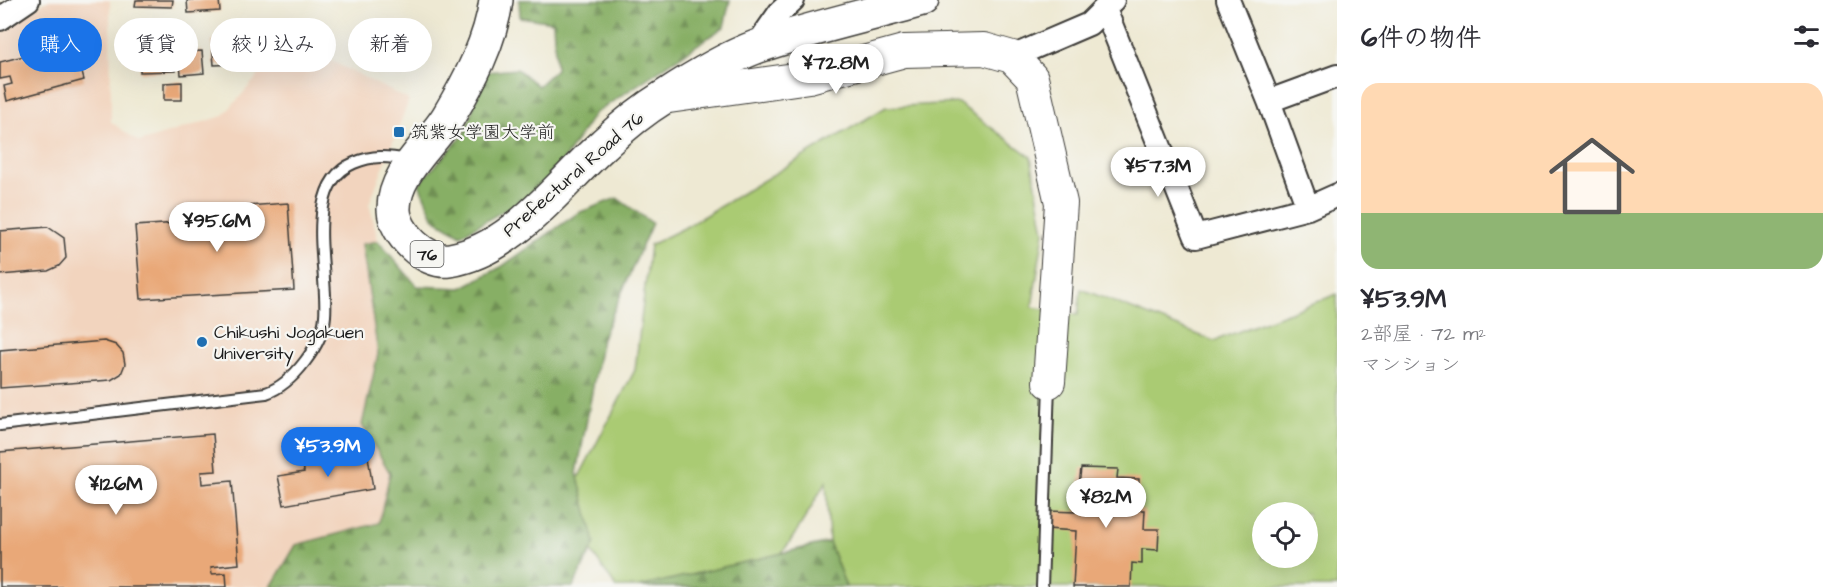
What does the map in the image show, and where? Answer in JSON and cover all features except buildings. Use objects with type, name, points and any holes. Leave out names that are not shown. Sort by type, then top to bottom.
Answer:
[{"type":"main road","name":"Prefectural Road 76","points":[[496,0],[494,17],[486,43],[447,118],[414,161],[399,187],[394,209],[400,230],[428,255],[451,260],[481,250],[517,227],[604,143],[662,98],[708,70],[755,48],[922,0]]},
{"type":"street","points":[[0,20],[28,0]]},
{"type":"street","points":[[755,48],[780,12],[793,0]]},
{"type":"street","points":[[1228,0],[1269,100],[1308,208]]},
{"type":"street","points":[[1012,57],[1089,24],[1109,4],[1196,237],[1308,208],[1337,195]]},
{"type":"street","points":[[662,98],[809,77],[904,51],[984,49],[1012,57],[1032,78],[1061,203],[1049,382]]},
{"type":"street","points":[[1269,100],[1337,76]]},
{"type":"lane","points":[[0,425],[266,393],[277,388],[297,370],[312,350],[325,320],[322,215],[327,188],[339,171],[365,159],[385,155],[414,161]]},
{"type":"lane","points":[[1042,587],[1049,382]]},
{"type":"shaded area","name":"Chikushi Jogakuen University","points":[[47,0],[110,0],[111,122],[139,142],[223,116],[262,72],[336,72],[336,63],[348,69],[348,72],[353,72],[409,100],[369,204],[440,479],[449,587],[0,587],[0,34],[18,21],[18,72],[102,72],[102,18],[22,18]]},
{"type":"green space","points":[[519,0],[730,0],[724,27],[594,114],[546,187],[461,235],[434,219],[419,184],[465,133],[485,72],[517,69],[538,86],[556,69],[553,22],[520,17]]},
{"type":"green space","points":[[958,103],[1031,157],[1044,232],[1032,307],[1078,315],[1081,289],[1214,341],[1337,294],[1337,587],[846,587],[829,542],[826,482],[799,529],[777,559],[750,581],[734,587],[616,587],[562,509],[635,370],[650,245],[684,228],[886,107]]},
{"type":"green space","points":[[617,198],[652,223],[602,338],[577,473],[595,543],[573,587],[271,587],[296,545],[379,523],[390,473],[362,425],[378,354],[362,244],[378,241],[417,286],[461,288],[501,267],[578,213]]},
{"type":"green space","points":[[829,542],[846,587],[639,587]]},
{"type":"place","name":"筑紫女学園大学前","points":[[399,132]]},
{"type":"place","name":"Chikushi Jogakuen University","points":[[202,342]]}]
